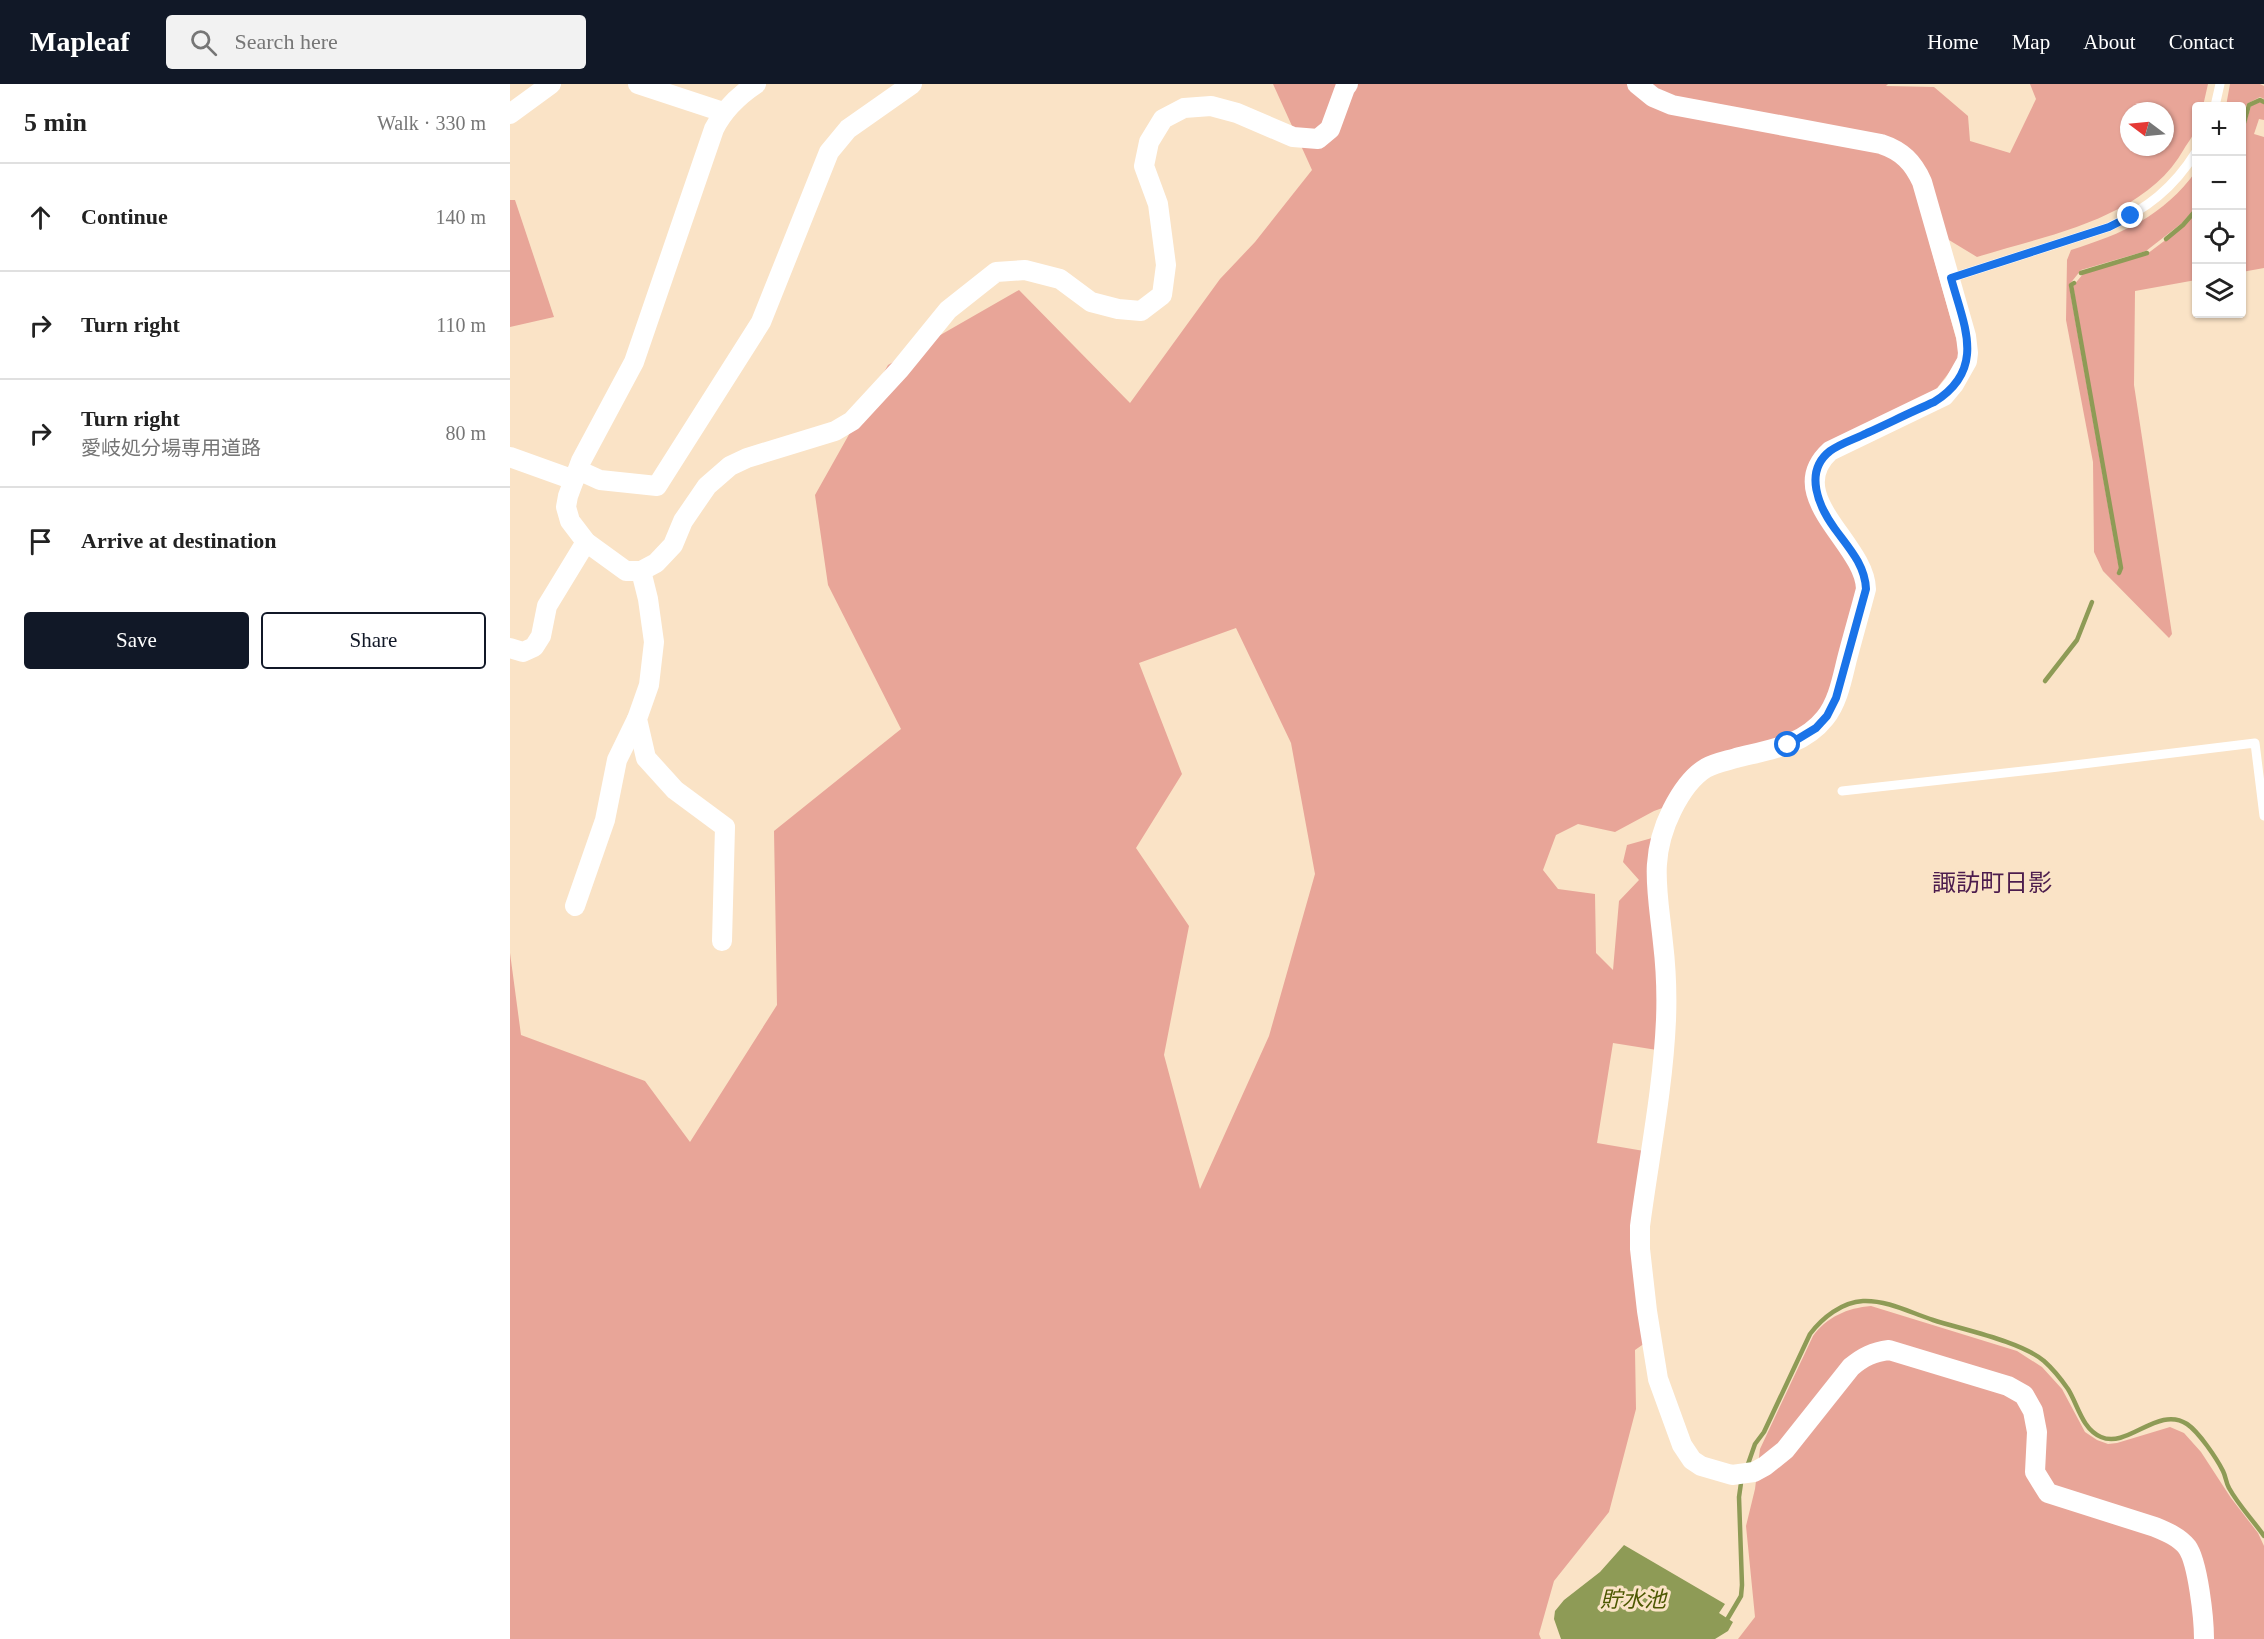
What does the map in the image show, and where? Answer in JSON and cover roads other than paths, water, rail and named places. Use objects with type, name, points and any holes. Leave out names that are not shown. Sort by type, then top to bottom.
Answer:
[{"type":"street","points":[[510,114],[551,84]]},
{"type":"street","points":[[638,84],[723,112]]},
{"type":"street","points":[[756,84],[741,94],[723,112],[714,129],[634,362],[576,475],[566,507],[570,521],[585,542],[626,571],[641,571],[656,564],[674,545],[683,521],[706,486],[730,466],[747,458],[835,431],[852,420],[900,369],[948,310],[996,272],[1025,270],[1060,279],[1091,302],[1118,309],[1141,311],[1162,295],[1166,265],[1158,204],[1144,166],[1149,142],[1163,119],[1184,108],[1210,106],[1237,113],[1293,137],[1318,139],[1330,129],[1348,84]]},
{"type":"street","points":[[510,457],[600,480],[657,486],[761,322],[829,152],[848,129],[912,84]]},
{"type":"street","points":[[1637,84],[1653,98],[1672,105],[1881,144],[1902,154],[1917,171],[1922,182],[1951,278],[1968,353],[1963,370],[1944,396],[1830,451],[1823,458],[1815,476],[1819,500],[1833,526],[1857,560],[1866,580],[1866,589],[1836,698],[1827,716],[1816,728],[1788,745],[1723,761],[1706,768],[1683,791],[1672,810],[1660,842],[1656,858],[1656,885],[1663,942],[1666,1024],[1640,1226],[1640,1249],[1656,1368],[1678,1434],[1687,1454],[1701,1466],[1741,1475],[1754,1472],[1785,1450],[1840,1377],[1863,1357],[1889,1350],[2008,1386],[2024,1395],[2033,1411],[2037,1432],[2035,1472],[2048,1493],[2155,1527],[2172,1534],[2186,1546],[2194,1559],[2204,1639]]},
{"type":"street","points":[[510,648],[523,652],[534,647],[541,636],[547,606],[585,542]]},
{"type":"street","points":[[575,906],[604,820],[617,760],[650,685],[654,642],[648,599],[641,571]]},
{"type":"street","points":[[637,719],[646,758],[675,790],[725,827],[722,941]]},
{"type":"lane","points":[[2217,102],[2220,84]]},
{"type":"lane","points":[[1951,278],[2109,227],[2131,216],[2152,204],[2174,183],[2193,156]]},
{"type":"lane","points":[[1842,790],[2050,768],[2255,742],[2264,816]]},
{"type":"water","name":"貯水池","points":[[1624,1545],[1725,1604],[1719,1613],[1733,1622],[1728,1631],[1715,1639],[1561,1639],[1554,1619],[1555,1611],[1564,1600],[1600,1572]]},
{"type":"waterway","points":[[2246,116],[2249,105],[2260,100],[2264,102]]},
{"type":"waterway","points":[[2166,239],[2192,215]]},
{"type":"waterway","points":[[2081,273],[2147,253]]},
{"type":"waterway","points":[[2074,283],[2071,285],[2121,568],[2119,573]]},
{"type":"waterway","points":[[2045,681],[2077,640],[2092,602]]},
{"type":"waterway","points":[[1748,1464],[1755,1444],[1764,1432],[1810,1334],[1820,1322],[1840,1308],[1855,1302],[1872,1301],[1991,1337],[2034,1354],[2051,1367],[2060,1378],[2085,1423],[2101,1437],[2111,1439],[2122,1437],[2165,1420],[2176,1420],[2187,1424],[2212,1453],[2233,1495],[2264,1536]]},
{"type":"waterway","points":[[1728,1618],[1741,1596],[1739,1497],[1741,1483]]},
{"type":"district","name":"諏訪町日影","points":[[1992,883]]}]
